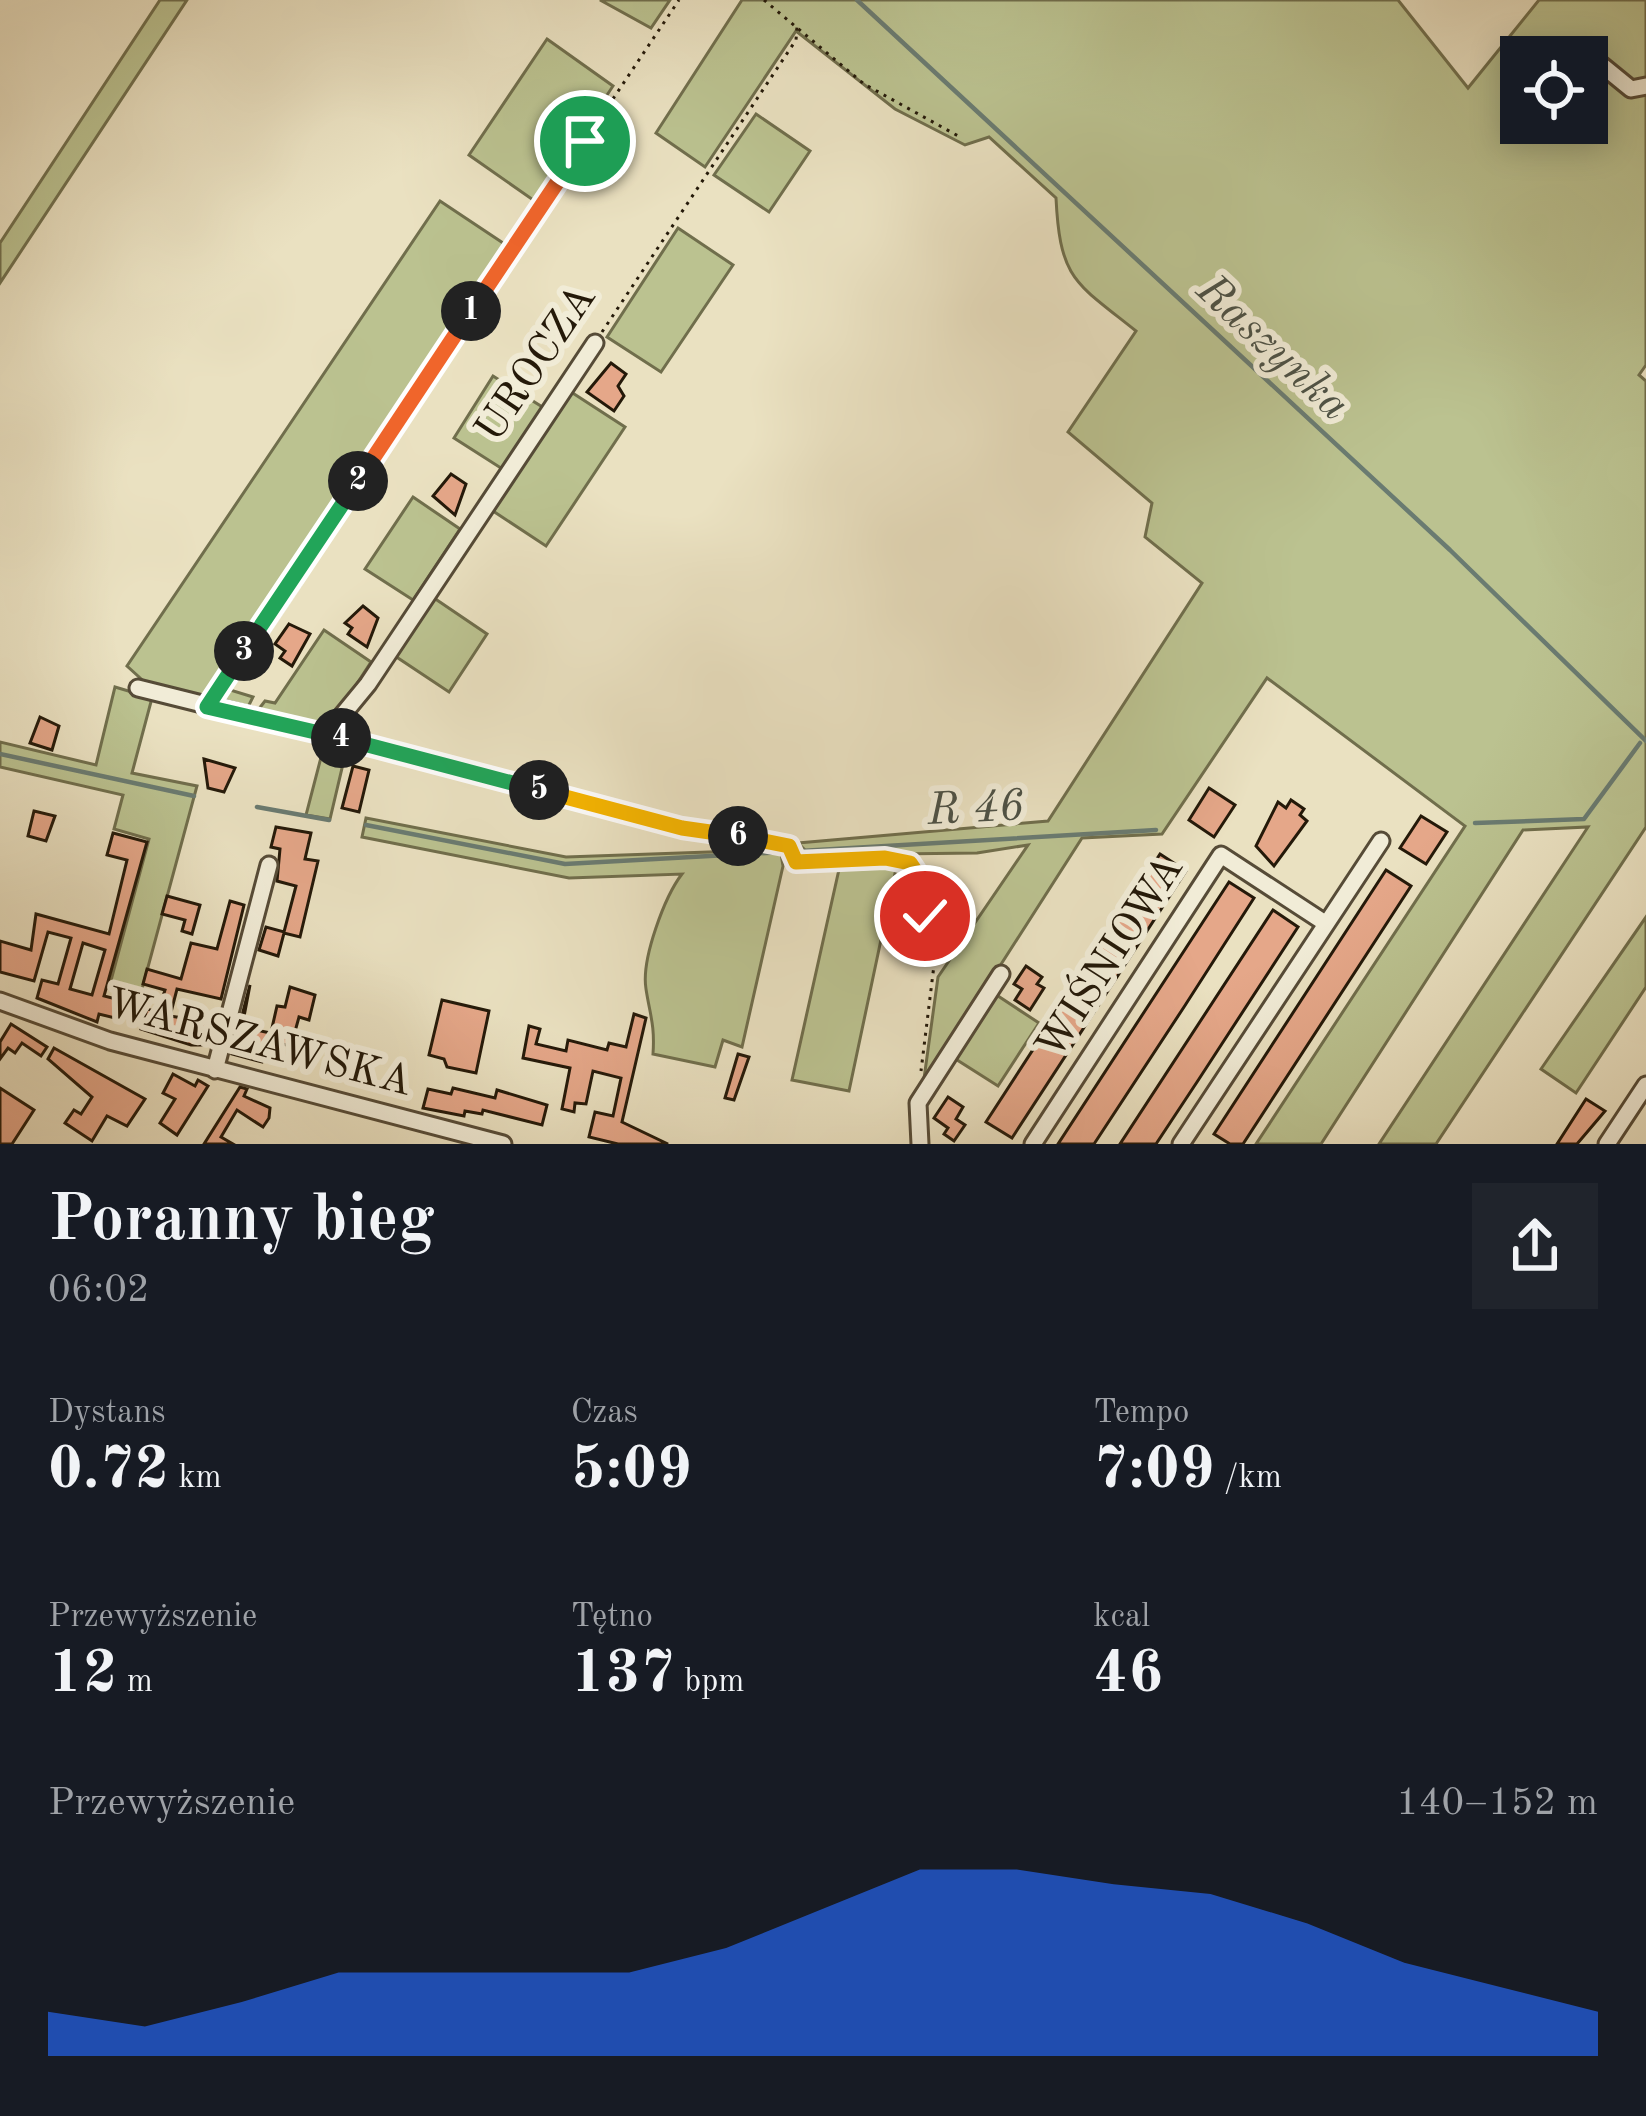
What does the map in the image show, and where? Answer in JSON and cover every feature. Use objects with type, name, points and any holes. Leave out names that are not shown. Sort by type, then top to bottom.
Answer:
[{"type":"street","points":[[1608,71],[1631,89],[1646,86]]},
{"type":"street","name":"UROCZA","points":[[326,735],[368,684],[595,343]]},
{"type":"street","points":[[138,688],[382,748]]},
{"type":"street","points":[[1181,1144],[1381,841]]},
{"type":"street","name":"WIŚNIOWA","points":[[1033,1144],[1221,855],[1325,923]]},
{"type":"street","points":[[215,1070],[269,865]]},
{"type":"street","points":[[920,1144],[918,1103],[1001,974]]},
{"type":"street","name":"WARSZAWSKA","points":[[0,1001],[69,1029],[503,1144]]},
{"type":"street","points":[[1607,1144],[1646,1084]]},
{"type":"path","points":[[207,707],[680,0]]},
{"type":"path","points":[[764,0],[864,84],[960,137]]},
{"type":"path","name":"UROCZA","points":[[595,343],[796,40],[796,26]]},
{"type":"path","points":[[382,748],[682,828],[775,842],[789,846],[796,862],[885,858],[910,863],[924,884],[935,957],[918,1103]]},
{"type":"green space","points":[[160,0],[187,0],[0,283],[0,243]]},
{"type":"green space","points":[[600,0],[670,0],[651,28]]},
{"type":"green space","points":[[742,0],[1398,0],[1468,88],[1500,48],[1500,144],[1608,144],[1608,36],[1510,36],[1539,0],[1646,0],[1646,365],[1639,375],[1646,381],[1646,827],[1436,1144],[1379,1144],[1588,827],[1523,830],[1321,1144],[1256,1144],[1465,826],[1267,678],[1162,834],[1082,838],[923,1086],[938,977],[1028,845],[977,853],[810,855],[798,843],[1048,821],[1202,583],[1145,537],[1152,503],[1068,432],[1136,331],[1075,277],[1062,246],[1056,198],[989,137],[965,145],[895,109],[796,31],[705,167],[656,133]]},
{"type":"green space","points":[[547,39],[613,86],[536,202],[469,155]]},
{"type":"green space","points":[[756,114],[810,151],[769,212],[714,175]]},
{"type":"green space","points":[[440,201],[506,245],[210,693],[199,699],[149,686],[127,666]]},
{"type":"green space","points":[[678,228],[733,265],[661,372],[607,337]]},
{"type":"green space","points":[[493,376],[544,408],[504,470],[454,438]]},
{"type":"green space","points":[[568,390],[625,427],[546,546],[490,509]]},
{"type":"green space","points":[[413,497],[460,529],[413,600],[365,569]]},
{"type":"green space","points":[[295,581],[301,584],[230,690],[253,697],[246,711],[216,702]]},
{"type":"green space","points":[[431,596],[487,634],[449,692],[392,654]]},
{"type":"green space","points":[[324,630],[371,662],[332,722],[318,728],[258,710],[265,701],[275,703]]},
{"type":"green space","points":[[115,687],[152,698],[132,773],[197,786],[141,993],[110,984],[149,839],[114,829],[123,795],[0,767],[0,742],[96,765]]},
{"type":"green space","points":[[325,742],[347,747],[330,819],[306,815]]},
{"type":"green space","points":[[366,818],[566,857],[737,851],[740,840],[780,847],[783,866],[742,1047],[723,1040],[715,1067],[653,1054],[647,961],[662,912],[682,874],[569,878],[362,837]]},
{"type":"green space","points":[[897,864],[849,1091],[792,1080],[840,865]]},
{"type":"green space","points":[[1646,917],[1646,987],[1576,1093],[1541,1069]]},
{"type":"green space","points":[[995,994],[1039,1023],[998,1086],[954,1058]]},
{"type":"building","points":[[611,363],[626,374],[618,386],[624,396],[614,411],[587,392]]},
{"type":"building","points":[[451,474],[466,484],[455,515],[433,496]]},
{"type":"building","points":[[363,606],[378,618],[367,647],[348,634],[352,628],[345,623]]},
{"type":"building","points":[[289,624],[310,634],[292,666],[280,658],[285,651],[275,644]]},
{"type":"building","points":[[40,717],[59,726],[52,750],[30,743]]},
{"type":"building","points":[[204,759],[235,768],[224,792],[208,788]]},
{"type":"building","points":[[353,766],[369,770],[359,812],[342,808]]},
{"type":"building","points":[[1209,788],[1235,805],[1214,837],[1189,820]]},
{"type":"building","points":[[1291,800],[1304,809],[1300,815],[1307,821],[1274,866],[1256,846],[1278,802],[1286,808]]},
{"type":"building","points":[[34,811],[55,816],[46,841],[28,836]]},
{"type":"building","points":[[1421,816],[1447,832],[1426,864],[1400,848]]},
{"type":"building","points":[[276,827],[311,833],[305,859],[318,861],[300,937],[284,933],[278,956],[259,950],[266,927],[284,932],[296,886],[277,881],[280,849],[271,847]]},
{"type":"building","points":[[113,833],[147,842],[104,996],[124,1001],[119,1019],[99,1014],[97,1022],[37,998],[42,980],[58,984],[71,938],[48,932],[34,981],[0,972],[0,941],[31,950],[36,914],[109,934],[127,860],[107,855]],"holes":[[[83,943],[105,950],[92,995],[70,989]]]},
{"type":"building","points":[[1160,854],[1186,871],[1012,1138],[986,1122]]},
{"type":"building","points":[[1386,870],[1411,886],[1243,1144],[1230,1144],[1214,1134]]},
{"type":"building","points":[[1229,882],[1254,898],[1184,1007],[1094,1144],[1058,1144]]},
{"type":"building","points":[[167,896],[200,905],[192,934],[182,931],[185,920],[162,914]]},
{"type":"building","points":[[230,901],[244,905],[221,999],[177,989],[170,1016],[215,1023],[209,1045],[191,1045],[141,1029],[147,1009],[158,1012],[165,990],[143,984],[147,969],[181,979],[191,943],[217,949]]},
{"type":"building","points":[[1273,910],[1298,927],[1199,1079],[1156,1144],[1120,1144]]},
{"type":"building","points":[[1026,966],[1042,977],[1037,984],[1044,988],[1030,1010],[1015,1000],[1022,989],[1014,984]]},
{"type":"building","points":[[250,985],[242,1027],[270,1033],[262,1062],[232,1054]]},
{"type":"building","points":[[290,987],[315,995],[309,1020],[299,1017],[291,1046],[269,1041],[277,1006],[285,1007]]},
{"type":"building","points":[[442,1000],[489,1011],[476,1073],[447,1067],[444,1059],[429,1055]]},
{"type":"building","points":[[634,1014],[646,1018],[622,1122],[668,1144],[618,1144],[589,1137],[595,1112],[613,1116],[621,1078],[593,1071],[586,1104],[575,1103],[574,1112],[562,1109],[570,1068],[523,1058],[529,1026],[540,1029],[536,1044],[566,1051],[568,1040],[607,1050],[609,1043],[626,1047]]},
{"type":"building","points":[[11,1024],[47,1047],[41,1056],[22,1043],[15,1053],[8,1048],[0,1059],[0,1042]]},
{"type":"building","points":[[54,1048],[145,1099],[127,1126],[107,1116],[92,1141],[65,1123],[74,1110],[81,1114],[92,1097],[48,1059]]},
{"type":"building","points":[[738,1054],[749,1057],[734,1100],[725,1098]]},
{"type":"building","points":[[173,1074],[195,1086],[198,1080],[208,1086],[177,1135],[160,1123],[175,1099],[163,1093]]},
{"type":"building","points":[[240,1087],[247,1089],[244,1096],[270,1108],[269,1118],[263,1127],[237,1110],[221,1137],[233,1144],[204,1144]]},
{"type":"building","points":[[0,1088],[34,1110],[12,1144],[0,1144]]},
{"type":"building","points":[[453,1088],[495,1098],[497,1090],[547,1105],[542,1125],[483,1110],[482,1114],[465,1111],[464,1116],[423,1108],[428,1089],[451,1094]]},
{"type":"building","points":[[948,1097],[963,1107],[956,1119],[965,1125],[954,1141],[944,1134],[948,1128],[934,1118]]},
{"type":"building","points":[[1586,1099],[1605,1111],[1577,1144],[1557,1144]]},
{"type":"waterway","name":"Raszynka","points":[[857,0],[1450,550],[1646,741]]},
{"type":"waterway","name":"R 46","points":[[1475,823],[1584,819],[1640,743]]},
{"type":"waterway","name":"R 46","points":[[0,754],[194,796]]},
{"type":"waterway","name":"R 46","points":[[257,807],[329,820]]},
{"type":"waterway","name":"R 46","points":[[366,825],[565,864],[783,852]]},
{"type":"waterway","name":"R 46","points":[[800,851],[1156,830]]},
{"type":"route","points":[[585,141],[207,707],[682,828],[775,842],[789,846],[790,859],[796,862],[885,858],[910,863],[924,884],[925,916]]}]
